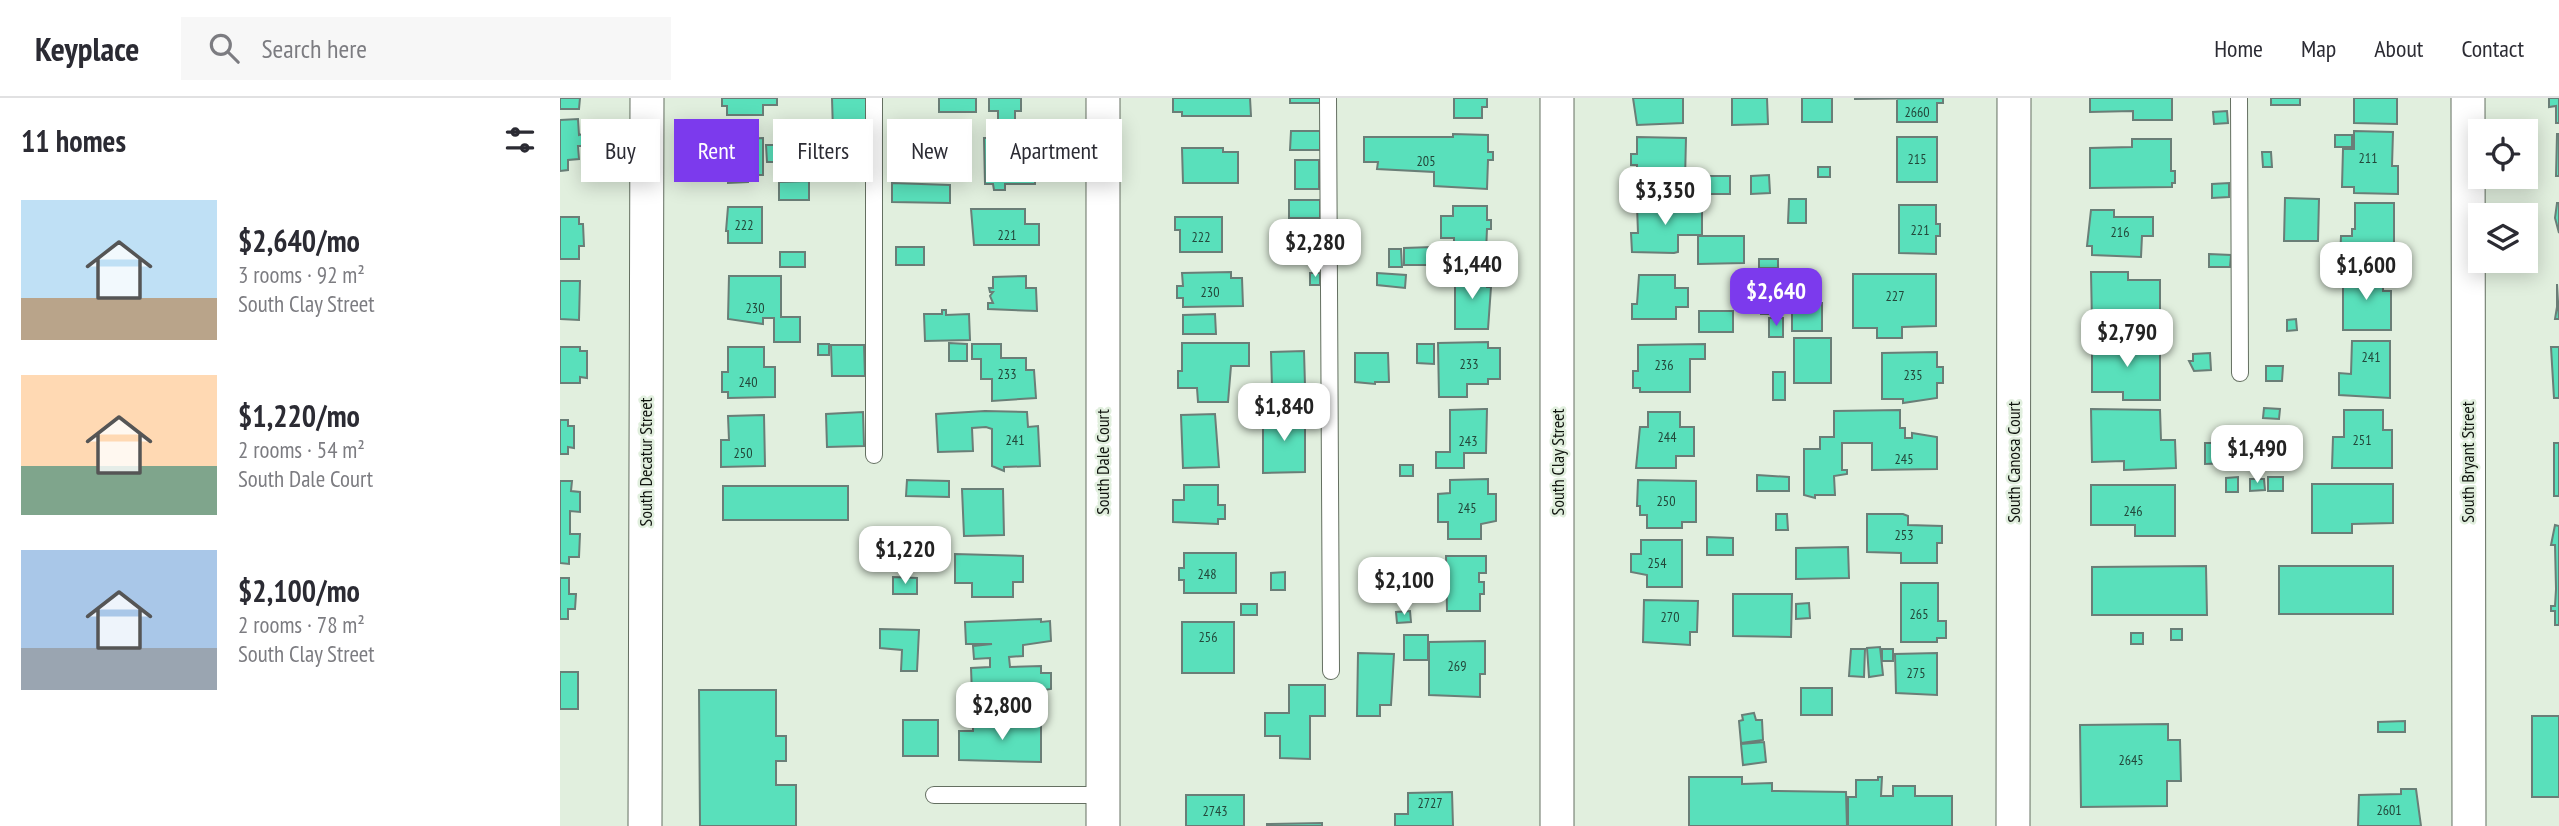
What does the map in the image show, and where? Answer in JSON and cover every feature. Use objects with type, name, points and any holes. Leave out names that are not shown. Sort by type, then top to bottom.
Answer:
[{"type":"street","name":"South Decatur Street","points":[[645,826],[647,98]]},
{"type":"street","name":"South Dale Court","points":[[1103,98],[1103,811]]},
{"type":"street","name":"South Clay Street","points":[[1557,98],[1557,826]]},
{"type":"street","name":"South Canosa Court","points":[[2012,826],[2014,98]]},
{"type":"street","name":"South Bryant Street","points":[[2468,98],[2469,826]]},
{"type":"lane","points":[[874,98],[874,455]]},
{"type":"lane","points":[[1328,98],[1331,671]]},
{"type":"lane","points":[[2239,98],[2240,373]]},
{"type":"lane","points":[[934,795],[1103,811]]},
{"type":"building","points":[[560,98],[580,98],[579,109],[560,109]]},
{"type":"building","points":[[722,98],[777,98],[777,105],[763,105],[763,115],[727,115],[727,106],[722,106]]},
{"type":"building","points":[[832,98],[869,98],[869,119],[833,119]]},
{"type":"building","points":[[939,98],[976,98],[976,112],[939,112]]},
{"type":"building","points":[[989,98],[1021,98],[1021,111],[1015,111],[1015,119],[998,119],[998,111],[989,111]]},
{"type":"building","points":[[1173,98],[1250,98],[1251,116],[1182,116],[1182,112],[1173,112]]},
{"type":"building","points":[[1290,98],[1323,98],[1323,103],[1290,103]]},
{"type":"building","points":[[1454,98],[1487,98],[1487,107],[1482,107],[1482,118],[1454,118]]},
{"type":"building","points":[[1633,98],[1683,98],[1683,123],[1637,125]]},
{"type":"building","points":[[1732,98],[1767,98],[1768,124],[1732,125]]},
{"type":"building","points":[[1802,98],[1832,98],[1832,122],[1802,122]]},
{"type":"building","points":[[1943,98],[1943,103],[1937,103],[1937,122],[1897,122],[1897,99],[1854,99]]},
{"type":"building","points":[[2090,98],[2172,98],[2172,120],[2133,120],[2133,111],[2090,112]]},
{"type":"building","points":[[2271,98],[2300,98],[2300,105],[2271,105]]},
{"type":"building","points":[[2354,98],[2397,98],[2397,124],[2354,123]]},
{"type":"building","points":[[2549,98],[2559,98],[2559,123],[2556,123],[2556,106],[2549,107]]},
{"type":"building","points":[[2227,111],[2228,123],[2214,124],[2213,112]]},
{"type":"building","points":[[578,119],[581,146],[578,146],[579,159],[568,160],[568,170],[560,171],[560,120]]},
{"type":"building","points":[[1291,131],[1320,131],[1320,150],[1290,150]]},
{"type":"building","points":[[2354,131],[2393,132],[2392,166],[2398,166],[2398,194],[2354,193],[2354,187],[2342,187],[2343,149],[2354,149]]},
{"type":"building","points":[[1453,134],[1488,135],[1488,152],[1493,152],[1493,160],[1488,160],[1487,189],[1434,186],[1434,172],[1377,169],[1378,162],[1364,162],[1364,137],[1453,137]]},
{"type":"building","points":[[2559,134],[2559,176],[2556,176]]},
{"type":"building","points":[[2335,135],[2352,135],[2352,147],[2335,147]]},
{"type":"building","points":[[1637,137],[1686,138],[1685,180],[1637,180],[1637,165],[1631,165],[1631,154],[1637,154]]},
{"type":"building","points":[[1897,137],[1937,137],[1937,182],[1897,182]]},
{"type":"building","points":[[759,138],[763,138],[763,175],[759,175]]},
{"type":"building","points":[[984,138],[986,182],[1035,182],[1005,184],[1005,190],[994,190],[993,184],[985,184]]},
{"type":"building","points":[[2132,139],[2171,139],[2171,171],[2175,171],[2175,183],[2172,183],[2172,187],[2090,188],[2090,148],[2132,147]]},
{"type":"building","points":[[766,145],[773,145],[773,162],[767,162]]},
{"type":"building","points":[[1182,148],[1223,148],[1223,152],[1238,152],[1238,183],[1183,183]]},
{"type":"building","points":[[2262,152],[2271,152],[2272,167],[2263,167]]},
{"type":"building","points":[[1295,160],[1319,160],[1319,189],[1295,189]]},
{"type":"building","points":[[1818,167],[1830,167],[1830,177],[1818,177]]},
{"type":"building","points":[[1769,175],[1770,193],[1751,194],[1751,176]]},
{"type":"building","points":[[1696,176],[1730,176],[1730,194],[1696,194]]},
{"type":"building","points":[[779,182],[809,182],[809,200],[779,200]]},
{"type":"building","points":[[892,183],[950,185],[950,203],[892,202]]},
{"type":"building","points":[[2229,183],[2229,197],[2212,198],[2212,184]]},
{"type":"building","points":[[2285,198],[2319,199],[2318,241],[2284,241]]},
{"type":"building","points":[[1789,199],[1806,199],[1806,223],[1788,223]]},
{"type":"building","points":[[1289,200],[1320,200],[1320,218],[1289,218]]},
{"type":"building","points":[[1651,201],[1673,207],[1702,206],[1702,235],[1678,235],[1678,252],[1674,253],[1632,252],[1631,233],[1638,233],[1637,206],[1651,205]]},
{"type":"building","points":[[2355,203],[2394,203],[2394,261],[2340,260],[2341,236],[2352,236],[2352,229],[2355,229]]},
{"type":"building","points":[[2559,203],[2559,233],[2555,218]]},
{"type":"building","points":[[1899,205],[1936,205],[1936,224],[1940,224],[1940,236],[1936,236],[1936,254],[1899,253]]},
{"type":"building","points":[[1453,206],[1487,206],[1487,220],[1491,220],[1491,229],[1487,229],[1486,252],[1474,252],[1474,245],[1454,244],[1454,238],[1441,238],[1441,216],[1453,216]]},
{"type":"building","points":[[728,207],[762,207],[762,243],[728,243]]},
{"type":"building","points":[[971,209],[1025,209],[1025,224],[1039,224],[1039,245],[974,245]]},
{"type":"building","points":[[2091,210],[2114,210],[2114,217],[2153,217],[2153,236],[2142,236],[2141,257],[2092,255],[2092,246],[2087,246]]},
{"type":"building","points":[[560,217],[579,217],[579,224],[583,224],[584,246],[579,246],[579,259],[560,259]]},
{"type":"building","points":[[1175,217],[1222,217],[1222,252],[1180,252],[1180,230],[1175,230]]},
{"type":"building","points":[[1698,236],[1744,236],[1744,263],[1698,264]]},
{"type":"building","points":[[896,247],[924,247],[924,265],[896,265]]},
{"type":"building","points":[[1432,247],[1432,265],[1404,265],[1404,248]]},
{"type":"building","points":[[1389,249],[1401,249],[1402,267],[1389,267]]},
{"type":"building","points":[[780,252],[805,252],[805,267],[780,267]]},
{"type":"building","points":[[2209,254],[2231,255],[2230,267],[2209,267]]},
{"type":"building","points":[[1759,259],[1778,259],[1778,268],[1759,268]]},
{"type":"building","points":[[1791,270],[1801,270],[1801,285],[1790,285]]},
{"type":"building","points":[[1231,272],[1231,278],[1242,278],[1243,306],[1183,307],[1183,298],[1177,298],[1177,286],[1183,286],[1182,273]]},
{"type":"building","points":[[2091,272],[2128,272],[2128,280],[2160,280],[2160,331],[2107,332],[2107,323],[2092,323]]},
{"type":"building","points":[[2343,272],[2383,272],[2383,291],[2391,291],[2391,330],[2343,330]]},
{"type":"building","points":[[1310,273],[1320,273],[1320,285],[1310,285]]},
{"type":"building","points":[[1377,273],[1406,275],[1405,288],[1377,285]]},
{"type":"building","points":[[1487,273],[1487,287],[1491,287],[1488,329],[1455,329],[1455,274]]},
{"type":"building","points":[[1853,274],[1936,274],[1936,326],[1902,327],[1902,338],[1877,338],[1877,328],[1853,328]]},
{"type":"building","points":[[1639,275],[1675,275],[1675,288],[1688,288],[1688,307],[1676,307],[1676,319],[1632,319],[1632,304],[1637,304]]},
{"type":"building","points":[[729,276],[781,276],[781,317],[800,317],[800,342],[774,342],[774,318],[763,318],[763,324],[728,319]]},
{"type":"building","points":[[1026,276],[1026,288],[1036,288],[1037,311],[988,309],[988,303],[993,303],[990,296],[993,292],[990,292],[989,288],[993,288],[993,277]]},
{"type":"building","points":[[560,281],[580,281],[579,320],[560,319]]},
{"type":"building","points":[[2557,284],[2559,319],[2555,319],[2557,307]]},
{"type":"building","points":[[1761,301],[1769,301],[1769,314],[1761,314]]},
{"type":"building","points":[[1792,303],[1822,303],[1822,331],[1792,331]]},
{"type":"building","points":[[942,310],[946,310],[946,315],[969,314],[970,340],[925,341],[924,314],[942,314]]},
{"type":"building","points":[[1699,311],[1733,311],[1733,332],[1699,332]]},
{"type":"building","points":[[1215,314],[1216,334],[1183,334],[1183,315]]},
{"type":"building","points":[[1769,318],[1783,318],[1783,337],[1769,337]]},
{"type":"building","points":[[2296,319],[2297,330],[2287,331],[2287,320]]},
{"type":"building","points":[[1794,338],[1831,338],[1831,383],[1794,383]]},
{"type":"building","points":[[2092,341],[2160,341],[2160,400],[2123,400],[2123,392],[2092,392]]},
{"type":"building","points":[[2352,341],[2390,341],[2390,398],[2339,395],[2339,373],[2351,374]]},
{"type":"building","points":[[1488,342],[1488,348],[1500,348],[1500,379],[1488,379],[1488,384],[1467,384],[1467,397],[1439,397],[1438,343]]},
{"type":"building","points":[[949,343],[967,344],[967,361],[949,361]]},
{"type":"building","points":[[1182,343],[1249,343],[1249,366],[1231,366],[1228,402],[1198,402],[1197,388],[1178,388],[1178,371],[1182,371]]},
{"type":"building","points":[[818,344],[829,344],[829,355],[818,355]]},
{"type":"building","points":[[972,344],[1001,344],[1001,358],[1026,358],[1026,370],[1034,370],[1036,398],[992,401],[992,379],[981,379],[981,359],[972,359]]},
{"type":"building","points":[[1417,344],[1434,344],[1434,364],[1417,363]]},
{"type":"building","points":[[1705,344],[1705,359],[1690,359],[1690,392],[1640,392],[1640,388],[1633,388],[1633,371],[1638,371],[1638,345]]},
{"type":"building","points":[[831,345],[864,345],[865,376],[832,376]]},
{"type":"building","points":[[560,347],[580,347],[580,351],[587,351],[587,378],[580,377],[580,383],[560,383]]},
{"type":"building","points":[[728,347],[764,347],[764,367],[775,367],[775,397],[728,398],[728,392],[722,392],[722,372],[728,372]]},
{"type":"building","points":[[2551,347],[2559,347],[2559,398],[2554,398]]},
{"type":"building","points":[[1304,351],[1305,386],[1272,387],[1271,352]]},
{"type":"building","points":[[1937,352],[1937,367],[1943,367],[1943,383],[1937,383],[1937,398],[1903,403],[1903,399],[1882,399],[1882,353]]},
{"type":"building","points":[[1355,353],[1388,353],[1389,382],[1355,382]]},
{"type":"building","points":[[2210,353],[2211,370],[2194,371],[2189,361],[2193,361],[2193,354]]},
{"type":"building","points":[[2266,366],[2283,366],[2282,381],[2266,381]]},
{"type":"building","points":[[1773,372],[1785,372],[1785,400],[1773,400]]},
{"type":"building","points":[[2264,408],[2280,409],[2279,419],[2263,418]]},
{"type":"building","points":[[1487,409],[1486,453],[1464,453],[1464,468],[1436,468],[1436,452],[1450,452],[1450,410]]},
{"type":"building","points":[[2091,409],[2160,410],[2161,440],[2175,440],[2176,468],[2124,470],[2124,461],[2092,462]]},
{"type":"building","points":[[1900,410],[1900,428],[1905,428],[1905,438],[1912,438],[1912,433],[1937,437],[1937,469],[1872,470],[1872,443],[1842,443],[1842,470],[1847,470],[1847,474],[1834,476],[1835,495],[1815,495],[1815,498],[1804,495],[1804,449],[1820,449],[1820,437],[1834,437],[1834,411]]},
{"type":"building","points":[[2344,410],[2383,410],[2383,430],[2392,430],[2392,468],[2332,468],[2333,437],[2344,437]]},
{"type":"building","points":[[863,412],[864,446],[827,447],[826,414]]},
{"type":"building","points":[[1027,412],[1028,427],[1038,426],[1040,466],[1004,467],[1004,471],[992,466],[992,429],[986,427],[972,428],[973,451],[938,452],[936,414]]},
{"type":"building","points":[[1648,412],[1680,412],[1680,427],[1694,427],[1694,456],[1676,456],[1676,468],[1636,468],[1640,427],[1648,427]]},
{"type":"building","points":[[1215,414],[1219,467],[1183,468],[1181,415]]},
{"type":"building","points":[[1263,414],[1305,414],[1305,472],[1263,473]]},
{"type":"building","points":[[764,415],[765,466],[721,467],[721,440],[729,440],[728,416]]},
{"type":"building","points":[[560,420],[568,420],[568,426],[574,426],[574,448],[568,447],[568,454],[560,454]]},
{"type":"building","points":[[2205,443],[2219,443],[2219,452],[2230,451],[2230,463],[2205,464]]},
{"type":"building","points":[[2554,443],[2559,443],[2559,496],[2554,496]]},
{"type":"building","points":[[1400,465],[1413,465],[1413,476],[1400,476]]},
{"type":"building","points":[[1757,475],[1789,477],[1789,491],[1757,491]]},
{"type":"building","points":[[2238,477],[2238,492],[2226,492],[2226,478]]},
{"type":"building","points":[[2268,477],[2283,477],[2283,491],[2268,491]]},
{"type":"building","points":[[1488,479],[1488,494],[1496,494],[1496,521],[1481,524],[1481,539],[1448,539],[1448,522],[1438,522],[1438,494],[1450,493],[1450,480]]},
{"type":"building","points":[[2250,479],[2264,479],[2265,490],[2250,491]]},
{"type":"building","points":[[907,480],[949,481],[949,497],[906,496]]},
{"type":"building","points":[[1638,480],[1696,481],[1696,522],[1682,522],[1682,528],[1647,528],[1647,515],[1640,515],[1640,506],[1637,506]]},
{"type":"building","points":[[560,481],[572,481],[571,491],[580,492],[580,512],[570,511],[570,534],[580,534],[579,557],[569,557],[569,564],[560,563]]},
{"type":"building","points":[[2312,484],[2393,484],[2393,523],[2352,524],[2352,533],[2312,533]]},
{"type":"building","points":[[1184,485],[1218,485],[1218,505],[1225,505],[1225,519],[1218,519],[1218,524],[1173,522],[1173,500],[1184,500]]},
{"type":"building","points":[[2091,485],[2175,485],[2175,536],[2135,536],[2135,525],[2091,525]]},
{"type":"building","points":[[723,486],[848,486],[848,520],[723,520]]},
{"type":"building","points":[[962,489],[1003,489],[1004,535],[964,536]]},
{"type":"building","points":[[1776,514],[1787,514],[1788,530],[1776,530]]},
{"type":"building","points":[[1867,514],[1903,514],[1908,516],[1908,525],[1942,526],[1942,543],[1937,543],[1937,563],[1901,563],[1901,553],[1867,552]]},
{"type":"building","points":[[2555,525],[2559,526],[2559,625],[2555,625],[2555,611],[2551,611],[2551,606],[2555,606],[2556,589],[2555,545],[2551,545]]},
{"type":"building","points":[[1707,537],[1733,538],[1733,555],[1707,555]]},
{"type":"building","points":[[1641,540],[1682,540],[1682,587],[1647,587],[1647,575],[1631,572],[1631,554],[1641,554]]},
{"type":"building","points":[[1848,547],[1849,578],[1796,579],[1796,548]]},
{"type":"building","points":[[1184,553],[1236,553],[1236,593],[1184,593],[1184,580],[1179,580],[1179,568],[1184,568]]},
{"type":"building","points":[[955,554],[1023,556],[1023,582],[1013,582],[1013,597],[972,597],[972,583],[955,583]]},
{"type":"building","points":[[1446,556],[1486,556],[1486,573],[1479,573],[1479,582],[1484,582],[1484,594],[1480,594],[1480,611],[1447,611]]},
{"type":"building","points":[[2206,566],[2207,615],[2092,615],[2092,567]]},
{"type":"building","points":[[2279,566],[2393,566],[2393,614],[2279,614]]},
{"type":"building","points":[[1285,572],[1285,590],[1271,590],[1271,573]]},
{"type":"building","points":[[893,577],[917,578],[917,594],[893,594]]},
{"type":"building","points":[[560,578],[569,578],[569,594],[576,594],[575,609],[568,609],[568,619],[560,619]]},
{"type":"building","points":[[1901,583],[1938,583],[1938,621],[1946,621],[1946,638],[1937,638],[1937,642],[1901,642]]},
{"type":"building","points":[[1733,594],[1792,594],[1791,637],[1733,636]]},
{"type":"building","points":[[1644,600],[1698,601],[1697,632],[1690,632],[1690,645],[1643,642]]},
{"type":"building","points":[[1809,603],[1810,618],[1796,619],[1796,604]]},
{"type":"building","points":[[1241,604],[1257,604],[1257,615],[1241,615]]},
{"type":"building","points":[[1410,611],[1411,622],[1397,623],[1396,612]]},
{"type":"building","points":[[1041,619],[1041,622],[1050,621],[1051,641],[1023,645],[1023,656],[1009,657],[1010,667],[1041,666],[1041,673],[1051,673],[1051,689],[1016,694],[1016,697],[999,698],[999,693],[972,694],[971,668],[990,667],[990,658],[974,659],[973,646],[992,644],[966,644],[965,622]]},
{"type":"building","points":[[1182,622],[1234,622],[1234,673],[1182,673]]},
{"type":"building","points":[[880,629],[919,630],[917,671],[901,671],[902,650],[880,648]]},
{"type":"building","points":[[2171,629],[2182,629],[2182,640],[2171,640]]},
{"type":"building","points":[[2131,633],[2143,633],[2143,644],[2131,644]]},
{"type":"building","points":[[1404,635],[1428,635],[1428,660],[1404,660]]},
{"type":"building","points":[[1485,641],[1485,674],[1480,674],[1480,697],[1429,695],[1429,642]]},
{"type":"building","points":[[1880,647],[1883,675],[1869,677],[1867,648]]},
{"type":"building","points":[[1851,649],[1865,649],[1864,677],[1849,676]]},
{"type":"building","points":[[1882,649],[1893,649],[1893,661],[1882,661]]},
{"type":"building","points":[[1358,653],[1394,654],[1391,705],[1380,705],[1380,716],[1357,716]]},
{"type":"building","points":[[1937,653],[1937,695],[1896,693],[1895,654]]},
{"type":"building","points":[[560,672],[578,672],[578,709],[560,709]]},
{"type":"building","points":[[1289,685],[1325,685],[1325,716],[1310,716],[1310,759],[1280,758],[1280,736],[1265,736],[1265,713],[1289,713]]},
{"type":"building","points":[[1801,688],[1832,688],[1832,715],[1801,715]]},
{"type":"building","points":[[699,690],[776,690],[776,736],[786,736],[786,761],[776,761],[776,785],[796,785],[796,826],[700,826]]},
{"type":"building","points":[[1754,713],[1756,720],[1762,720],[1763,740],[1741,743],[1739,721],[1743,720],[1742,715]]},
{"type":"building","points":[[2532,716],[2559,716],[2559,797],[2532,797]]},
{"type":"building","points":[[903,720],[938,720],[938,756],[903,756]]},
{"type":"building","points":[[1041,721],[1041,762],[959,760],[959,731],[973,731],[973,722]]},
{"type":"building","points":[[2405,721],[2405,732],[2378,732],[2378,722]]},
{"type":"building","points":[[2168,724],[2168,740],[2180,740],[2181,781],[2167,781],[2167,806],[2081,807],[2080,725]]},
{"type":"building","points":[[1764,742],[1766,762],[1743,765],[1741,744]]},
{"type":"building","points":[[1689,777],[1742,777],[1742,784],[1772,783],[1772,791],[1846,792],[1847,826],[1689,826]]},
{"type":"building","points":[[1878,777],[1882,777],[1881,796],[1893,796],[1893,786],[1915,786],[1915,796],[1952,796],[1952,826],[1848,826],[1848,797],[1856,797],[1856,780],[1878,780]]},
{"type":"building","points":[[2401,789],[2416,789],[2421,826],[2358,826],[2359,795],[2401,794]]},
{"type":"building","points":[[1452,792],[1453,826],[1395,826],[1395,814],[1408,814],[1408,793]]},
{"type":"building","points":[[1186,795],[1244,795],[1244,826],[1186,826]]},
{"type":"building","points":[[1322,823],[1322,826],[1267,826],[1267,824]]}]
